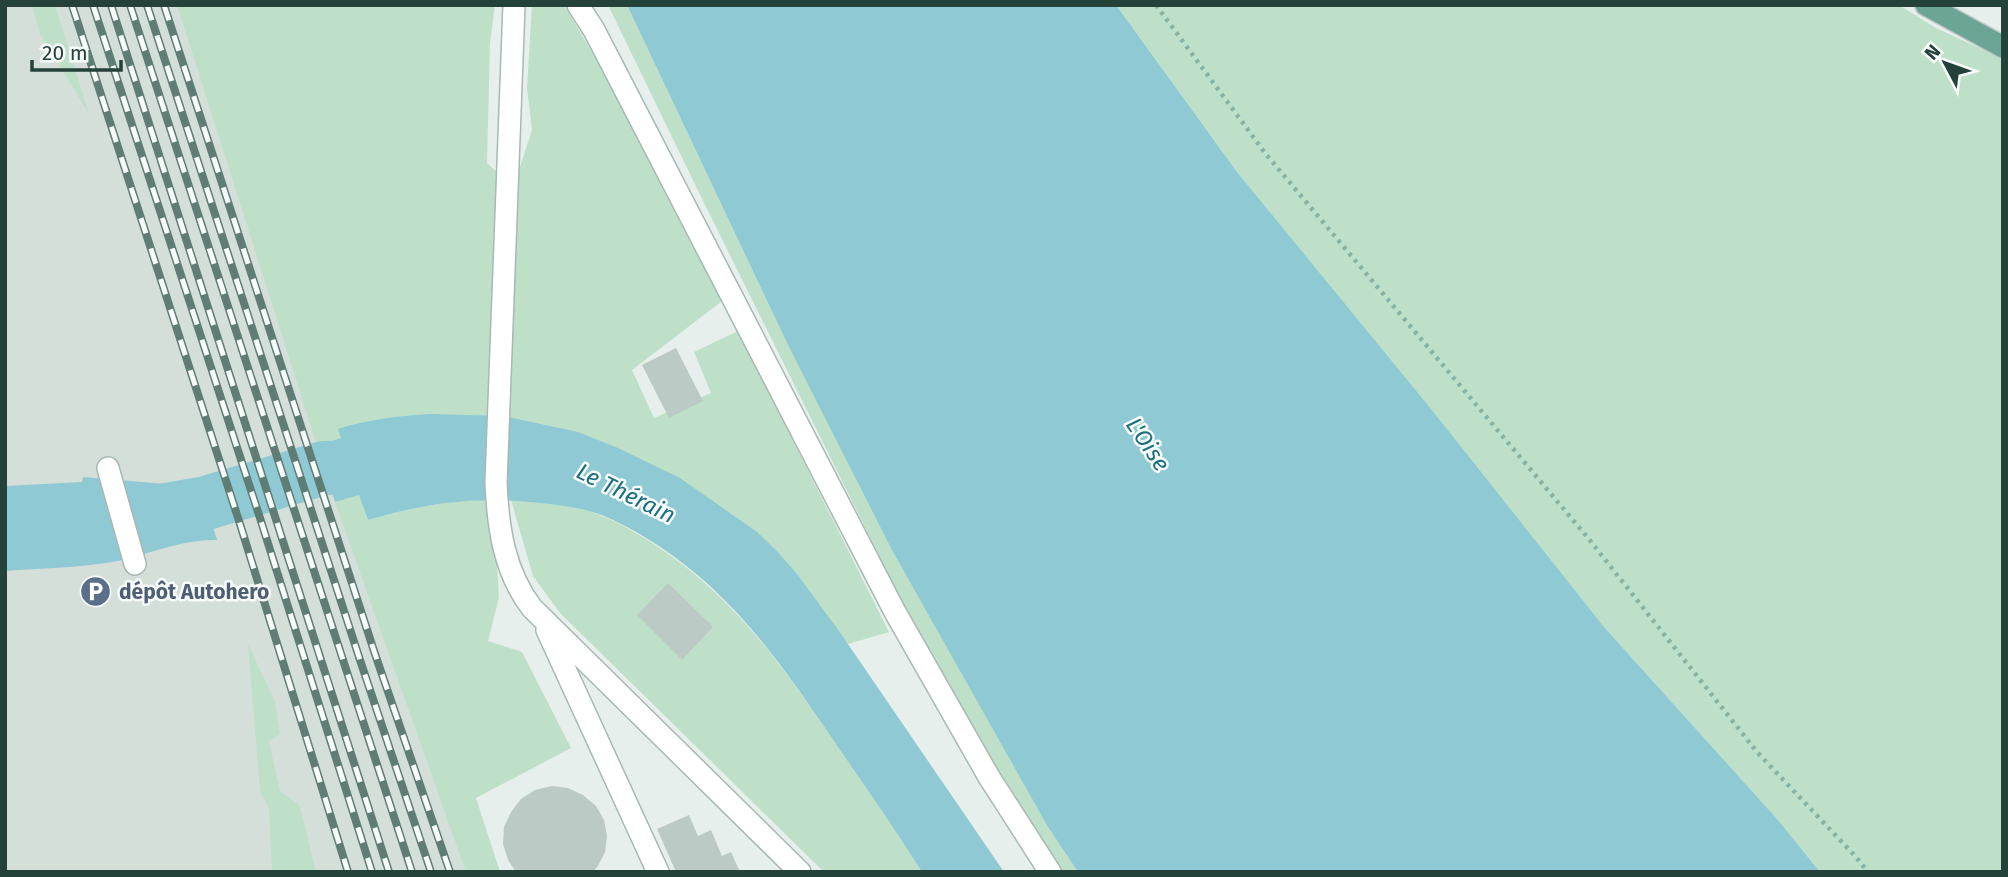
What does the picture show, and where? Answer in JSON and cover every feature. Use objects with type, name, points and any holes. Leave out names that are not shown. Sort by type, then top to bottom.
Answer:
[{"type":"main road","points":[[1926,5],[2003,47]]},
{"type":"street","points":[[514,5],[496,464],[497,504],[509,567],[524,597],[542,618],[800,872]]},
{"type":"street","points":[[578,5],[594,30],[895,612],[989,777],[1050,872]]},
{"type":"street","points":[[108,468],[135,564]]},
{"type":"street","points":[[542,618],[658,872]]},
{"type":"path","points":[[1156,5],[1265,153],[1588,538],[1756,752],[1868,872]]},
{"type":"shaded area","points":[[5,5],[224,5],[317,446],[324,468],[335,502],[475,798],[500,872],[5,872]]},
{"type":"green space","points":[[32,5],[55,5],[89,114],[40,34]]},
{"type":"green space","points":[[177,5],[495,5],[490,43],[487,163],[498,173],[520,167],[532,130],[527,88],[532,5],[564,5],[625,108],[726,298],[632,370],[654,418],[711,393],[694,352],[738,331],[889,632],[848,644],[775,549],[589,511],[623,526],[655,545],[684,566],[736,613],[802,695],[922,872],[824,872],[560,613],[533,576],[511,500],[511,417],[339,429],[341,438],[317,446]]},
{"type":"green space","points":[[608,5],[627,5],[787,343],[1048,827],[1078,872],[1060,872],[921,640]]},
{"type":"green space","points":[[1116,5],[1899,5],[1936,28],[2003,59],[2003,872],[1820,872],[1778,820],[1604,627],[1237,172]]},
{"type":"green space","points":[[359,494],[368,520],[430,505],[493,499],[499,597],[488,641],[522,652],[571,748],[476,798],[500,872],[466,872],[335,502]]},
{"type":"green space","points":[[248,644],[275,702],[280,734],[269,741],[280,791],[300,806],[316,872],[272,872],[269,809],[260,791]]},
{"type":"water","name":"L'Oise","points":[[627,5],[1116,5],[1237,172],[1431,409],[1604,627],[1778,820],[1820,872],[1078,872],[1048,827],[892,550],[787,343]]},
{"type":"water","points":[[431,414],[503,416],[578,432],[680,478],[757,532],[797,574],[839,631],[1004,872],[922,872],[768,649],[716,592],[682,562],[644,536],[604,516],[557,505],[496,500],[454,502],[368,520],[359,495],[335,502],[317,446],[341,438],[338,429],[384,418]]},
{"type":"water","points":[[83,477],[201,487],[217,540],[190,542],[99,564],[5,571],[5,486],[82,482]]},
{"type":"building","points":[[676,348],[703,401],[669,418],[642,365]]},
{"type":"building","points":[[668,583],[713,627],[682,660],[637,615]]},
{"type":"building","points":[[552,786],[568,788],[583,795],[596,806],[604,820],[607,836],[605,852],[593,872],[516,872],[508,860],[503,844],[504,827],[511,812],[521,799],[535,790]]},
{"type":"building","points":[[689,815],[698,836],[711,830],[722,856],[731,852],[740,872],[676,872],[657,829]]},
{"type":"waterway","name":"Le Thérain","points":[[5,541],[28,534],[206,503],[324,468],[398,466]]},
{"type":"railway","points":[[72,5],[240,524],[348,872]]},
{"type":"railway","points":[[93,5],[372,872]]},
{"type":"railway","points":[[111,5],[389,872]]},
{"type":"railway","points":[[130,5],[412,872]]},
{"type":"railway","points":[[147,5],[431,872]]},
{"type":"railway","points":[[164,5],[375,654],[450,872]]},
{"type":"place","name":"dépôt Autohero","points":[[96,592]]}]
